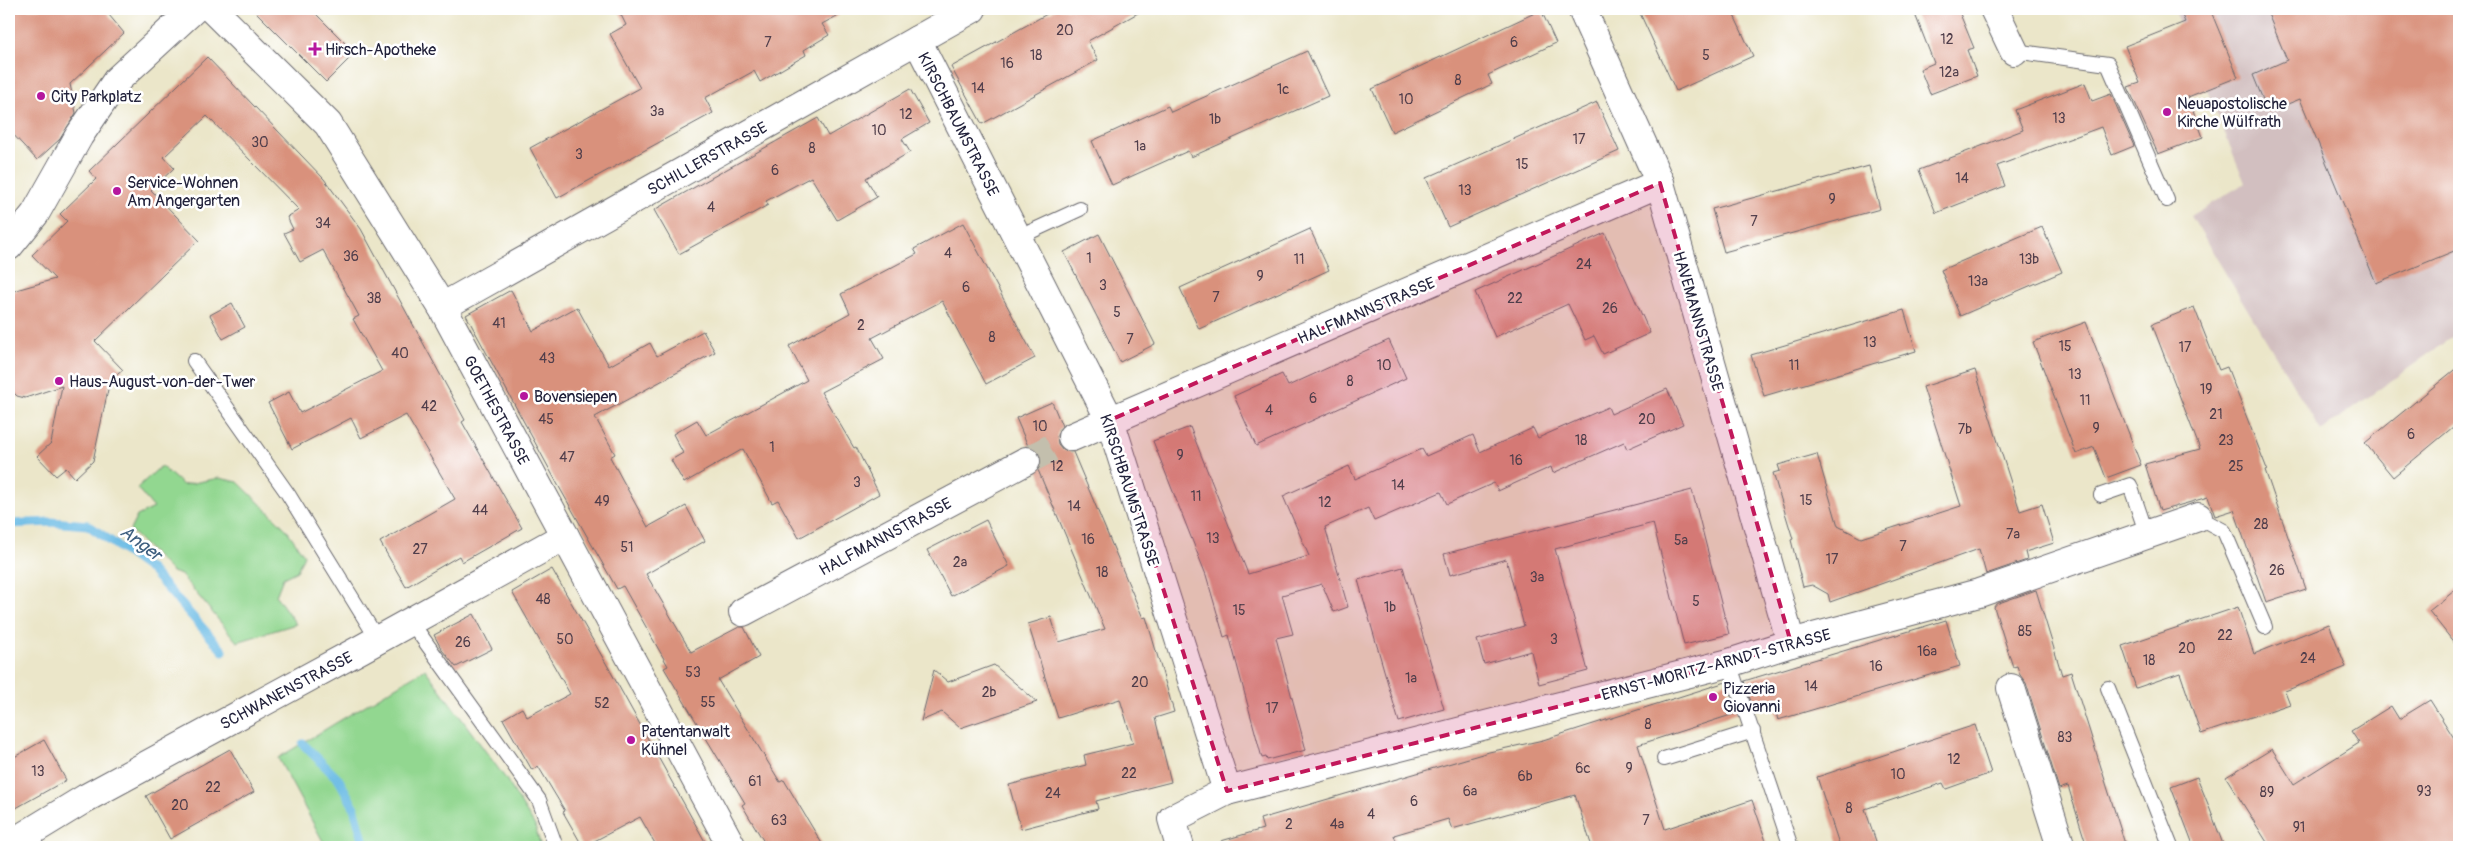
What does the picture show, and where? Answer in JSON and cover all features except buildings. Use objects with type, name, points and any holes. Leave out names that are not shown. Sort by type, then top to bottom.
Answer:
[{"type":"street","points":[[9,246],[35,214],[79,136],[117,80],[194,9]]},
{"type":"street","name":"GOETHESTRASSE","points":[[212,9],[328,124],[442,308],[732,847]]},
{"type":"street","name":"SCHILLERSTRASSE","points":[[442,308],[972,9]]},
{"type":"street","name":"HAVEMANNSTRASSE","points":[[1582,9],[1660,183],[1791,642]]},
{"type":"street","points":[[1994,9],[2014,51]]},
{"type":"street","name":"KIRSCHBAUMSTRASSE","points":[[917,40],[1110,420],[1228,791]]},
{"type":"street","name":"HALFMANNSTRASSE","points":[[1072,437],[1660,183]]},
{"type":"street","name":"HALFMANNSTRASSE","points":[[743,612],[1026,461]]},
{"type":"street","name":"ERNST-MORITZ-ARNDT-STRASSE","points":[[1228,791],[1729,663],[1791,642],[1979,593],[2198,517]]},
{"type":"street","name":"SCHWANENSTRASSE","points":[[9,845],[86,798],[411,622],[565,536]]},
{"type":"street","points":[[2011,688],[2060,847]]},
{"type":"street","points":[[1180,847],[1172,819],[1228,791]]},
{"type":"lane","points":[[2014,51],[2108,64],[2167,200]]},
{"type":"lane","points":[[1018,238],[1080,209]]},
{"type":"lane","points":[[194,361],[288,494],[378,640]]},
{"type":"lane","points":[[2101,495],[2130,485],[2147,534]]},
{"type":"lane","points":[[2198,517],[2224,532],[2265,627]]},
{"type":"lane","points":[[411,622],[539,800],[556,847]]},
{"type":"lane","points":[[1729,663],[1791,847]]},
{"type":"lane","points":[[2108,688],[2171,847]]},
{"type":"lane","points":[[1664,759],[1753,731]]},
{"type":"highlighted area","points":[[1660,183],[1791,643],[1729,663],[1227,791],[1110,420]]},
{"type":"shaded area","points":[[2174,9],[2459,9],[2459,332],[2321,431],[2191,216],[2245,183]]},
{"type":"green space","points":[[161,466],[183,485],[219,478],[238,482],[286,529],[304,555],[297,571],[283,578],[276,596],[296,624],[237,642],[181,575],[172,572],[130,530],[137,516],[154,508],[137,488]]},
{"type":"green space","points":[[425,669],[506,779],[535,826],[541,847],[326,847],[278,758]]},
{"type":"water","points":[[9,161],[12,164],[15,179],[9,187]]},
{"type":"waterway","name":"Anger","points":[[9,524],[51,522],[88,525],[151,570],[223,651]]},
{"type":"waterway","name":"Anger","points":[[303,744],[339,780],[354,807],[365,847]]},
{"type":"tunnel","points":[[1026,461],[1072,437]]},
{"type":"place","name":"Hirsch-Apotheke","points":[[315,49]]},
{"type":"place","name":"City Parkplatz","points":[[41,96]]},
{"type":"place","name":"Neuapostolische Kirche Wülfrath","points":[[2167,112]]},
{"type":"place","name":"Service-Wohnen Am Angergarten","points":[[117,191]]},
{"type":"place","name":"Haus-August-von-der-Twer","points":[[59,381]]},
{"type":"place","name":"Bovensiepen","points":[[524,396]]},
{"type":"place","name":"Pizzeria Giovanni","points":[[1713,697]]},
{"type":"place","name":"Patentanwalt Kühnel","points":[[631,740]]}]
